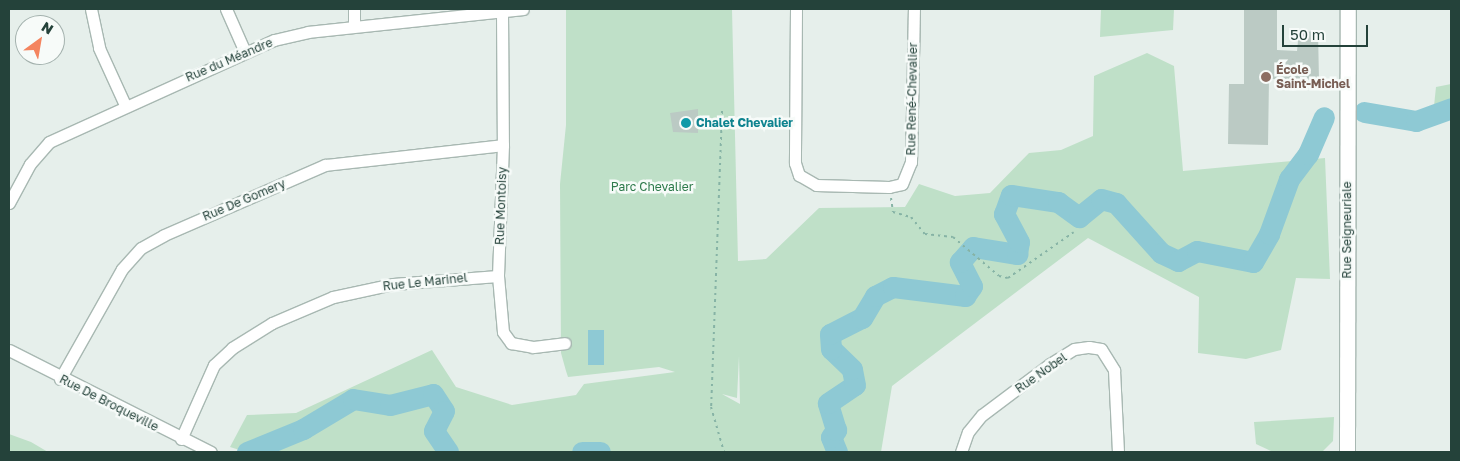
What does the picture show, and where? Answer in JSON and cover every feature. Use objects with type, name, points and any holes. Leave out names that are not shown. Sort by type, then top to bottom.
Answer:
[{"type":"street","points":[[91,9],[99,48],[125,105]]},
{"type":"street","points":[[226,9],[244,52]]},
{"type":"street","points":[[354,9],[354,26]]},
{"type":"street","name":"Rue du Méandre","points":[[9,203],[30,164],[49,142],[125,105],[274,40],[354,26],[523,9]]},
{"type":"street","points":[[796,9],[795,163],[798,175],[816,185],[889,187]]},
{"type":"street","name":"Rue René-Chevalier","points":[[889,187],[902,184],[911,162],[914,9]]},
{"type":"street","name":"Rue Seigneuriale","points":[[1347,452],[1348,9]]},
{"type":"street","name":"Rue Montoisy","points":[[502,12],[504,145],[498,276],[503,332],[511,343],[533,347],[565,343]]},
{"type":"street","name":"Rue De Gomery","points":[[60,379],[122,270],[141,248],[164,235],[325,165],[504,145]]},
{"type":"street","name":"Rue Le Marinel","points":[[181,439],[214,365],[232,348],[272,323],[333,297],[393,284],[498,276]]},
{"type":"street","name":"Rue Nobel","points":[[961,452],[968,432],[982,415],[1050,364],[1074,349],[1089,347],[1109,357],[1114,370],[1118,452]]},
{"type":"street","name":"Rue De Broqueville","points":[[9,350],[60,379],[211,452]]},
{"type":"path","points":[[722,111],[711,407],[724,452]]},
{"type":"path","points":[[889,187],[893,212],[911,217],[935,238],[953,237],[999,276],[1008,278],[1074,232]]},
{"type":"green space","name":"Parc Chevalier","points":[[566,9],[732,9],[738,261],[766,259],[819,208],[905,207],[919,184],[955,196],[990,193],[1029,153],[1061,150],[1093,136],[1094,76],[1147,53],[1174,66],[1183,171],[1325,158],[1330,279],[1296,278],[1281,350],[1246,359],[1198,353],[1199,297],[1088,238],[892,386],[881,452],[246,452],[230,447],[247,415],[296,413],[432,350],[456,387],[512,405],[576,395],[584,384],[675,372],[659,367],[568,377],[561,353],[560,184],[566,125]],"holes":[[[739,356],[740,404],[722,394],[737,398]]]},
{"type":"green space","points":[[1101,9],[1174,9],[1173,30],[1100,37]]},
{"type":"green space","points":[[1451,84],[1451,114],[1441,118],[1434,106],[1436,87]]},
{"type":"green space","points":[[1334,417],[1333,441],[1322,452],[1273,452],[1256,444],[1254,422]]},
{"type":"green space","points":[[9,434],[31,442],[48,452],[9,452]]},
{"type":"water","points":[[588,330],[604,330],[604,365],[588,365]]},
{"type":"building","points":[[1244,9],[1277,9],[1277,50],[1297,51],[1299,31],[1318,32],[1319,80],[1269,79],[1268,145],[1228,144],[1229,84],[1244,84]]},
{"type":"building","name":"Chalet Chevalier","points":[[698,109],[698,133],[673,132],[670,113]]},
{"type":"waterway","points":[[1364,112],[1416,121],[1451,108]]},
{"type":"waterway","points":[[837,452],[831,437],[836,430],[828,403],[855,385],[852,369],[831,349],[830,334],[862,318],[875,296],[893,287],[965,296],[972,286],[960,262],[973,247],[1017,254],[1019,242],[1004,214],[1011,195],[1058,202],[1079,217],[1101,199],[1116,203],[1161,253],[1178,261],[1197,251],[1253,262],[1269,234],[1289,179],[1308,154],[1324,117]]},
{"type":"waterway","points":[[247,452],[303,429],[353,399],[390,405],[433,394],[444,411],[434,431],[448,452]]},
{"type":"waterway","points":[[582,452],[600,452]]},
{"type":"place","name":"École Saint-Michel","points":[[1266,77]]},
{"type":"place","name":"Chalet Chevalier","points":[[686,123]]}]
